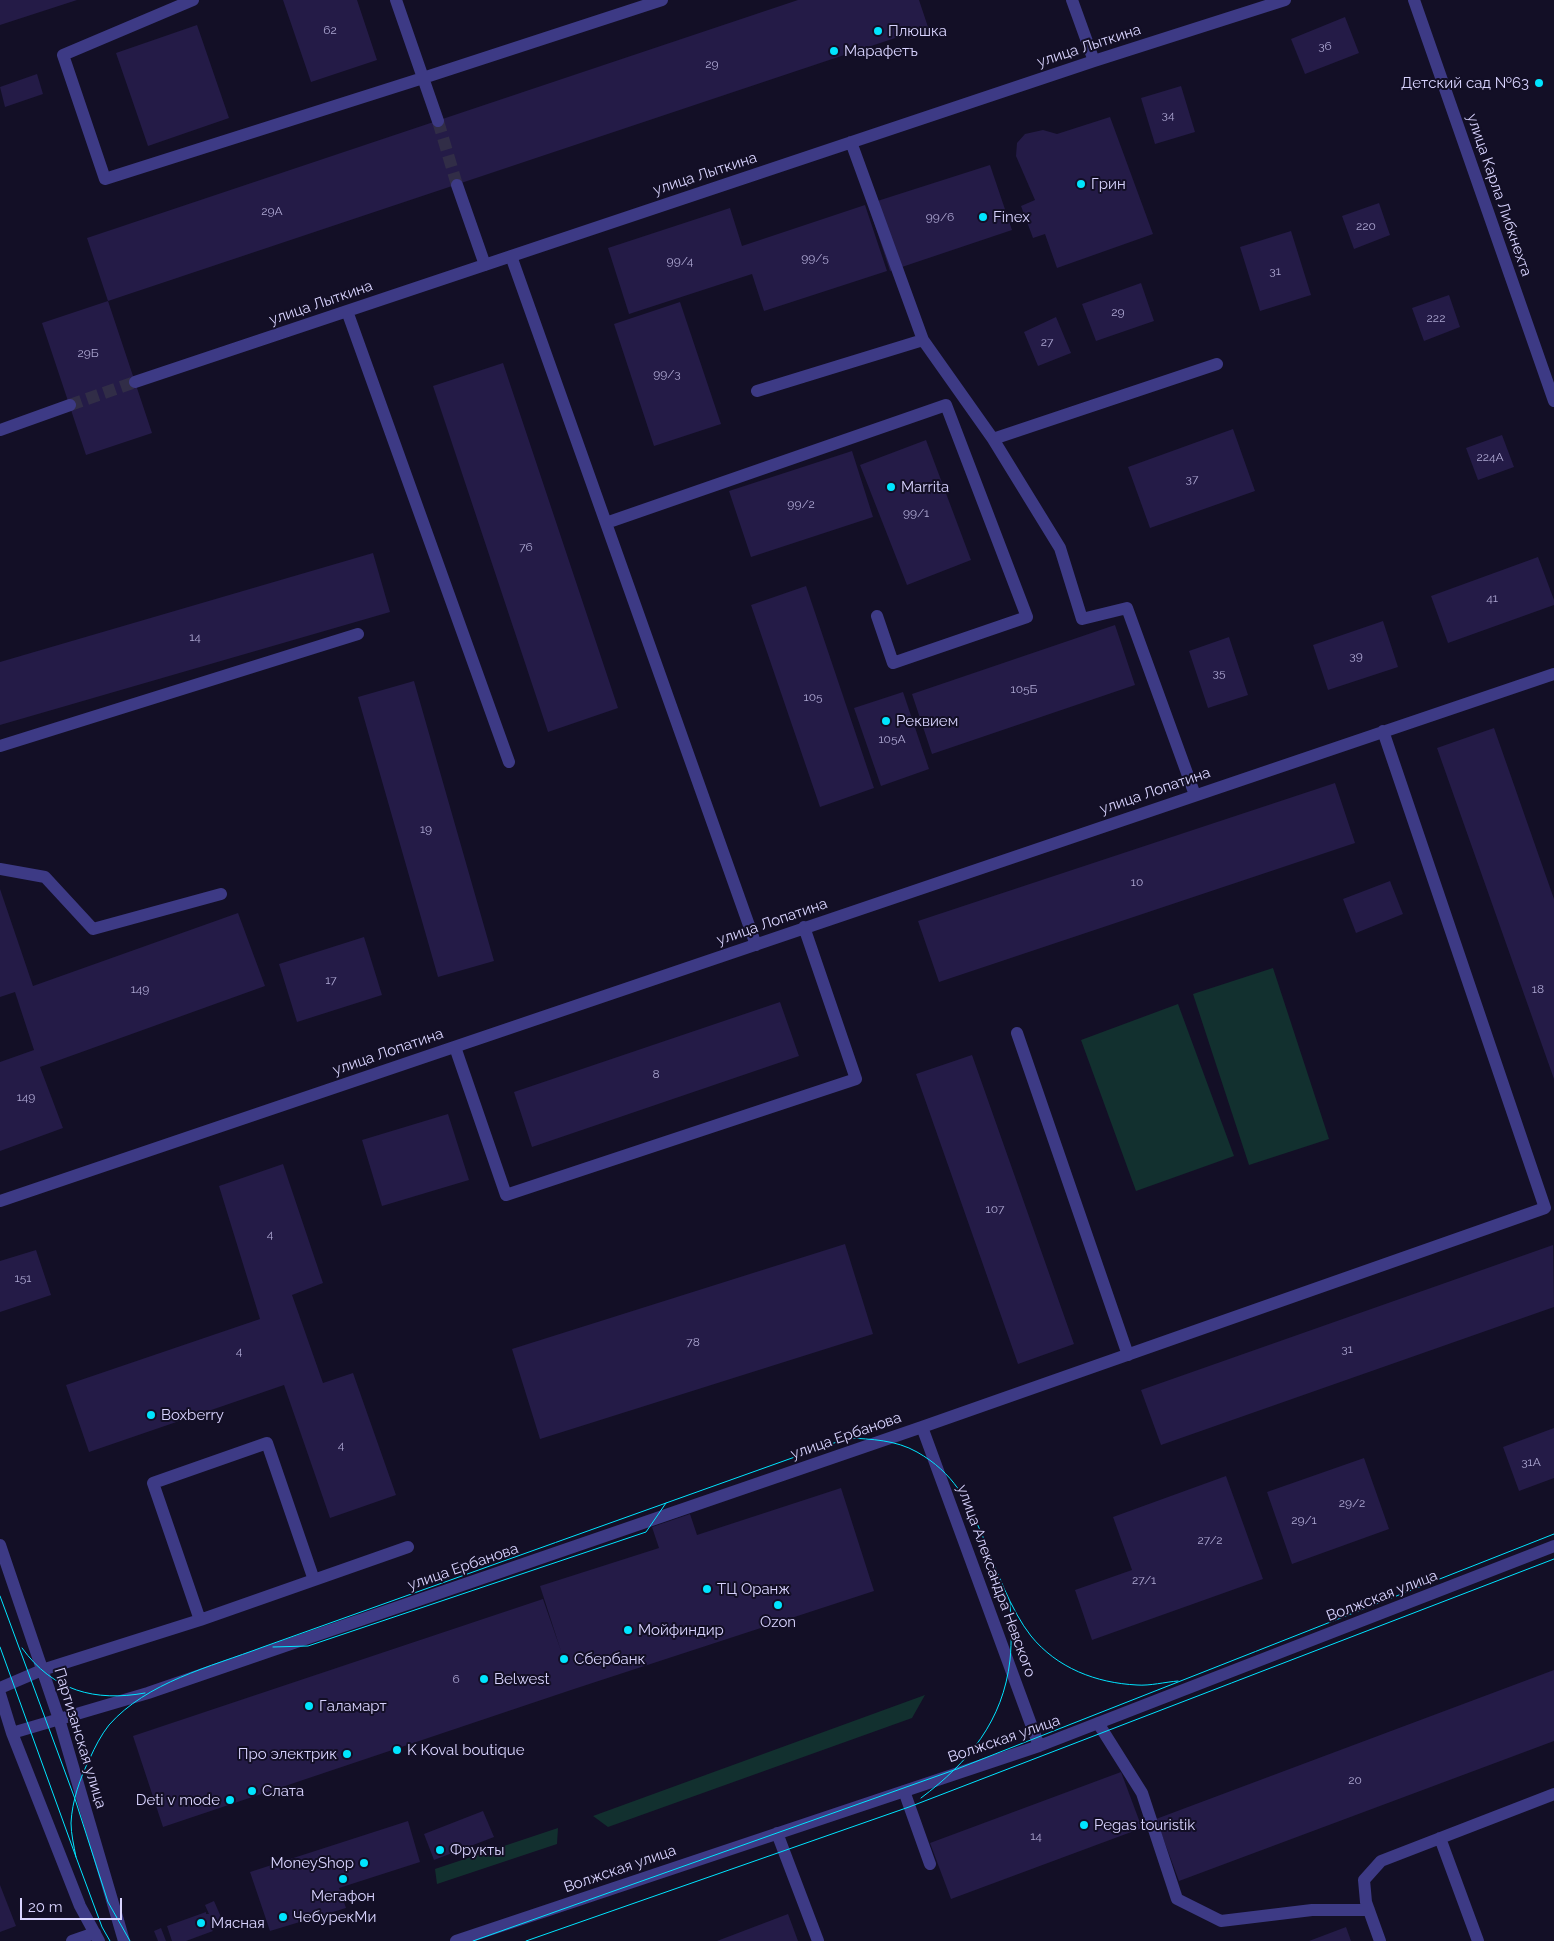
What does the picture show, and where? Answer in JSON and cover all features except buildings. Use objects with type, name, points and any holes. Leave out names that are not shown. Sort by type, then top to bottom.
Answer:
[{"type":"street","points":[[194,0],[63,55],[105,179],[662,0]]},
{"type":"street","points":[[396,0],[438,121]]},
{"type":"street","points":[[1072,0],[1094,61]]},
{"type":"street","name":"улица Лыткина","points":[[135,382],[1094,61],[1285,0]]},
{"type":"street","name":"улица Карла Либкнехта","points":[[1414,0],[1554,401]]},
{"type":"street","points":[[851,142],[923,340],[993,439],[1060,548],[1082,619],[1127,608],[1195,795]]},
{"type":"street","points":[[457,184],[485,265]]},
{"type":"street","points":[[511,256],[756,945]]},
{"type":"street","points":[[347,311],[509,762]]},
{"type":"street","points":[[757,392],[923,340]]},
{"type":"street","points":[[993,439],[1217,364]]},
{"type":"street","points":[[0,430],[70,405]]},
{"type":"street","points":[[606,523],[946,405],[1027,617],[893,663],[877,616]]},
{"type":"street","points":[[0,746],[358,634]]},
{"type":"street","name":"улица Лопатина","points":[[0,1201],[1554,674]]},
{"type":"street","name":"улица Ербанова","points":[[12,1733],[148,1692],[922,1427],[1545,1208],[1383,731]]},
{"type":"street","points":[[0,869],[46,877],[93,929],[221,894]]},
{"type":"street","points":[[455,1047],[506,1195],[856,1079],[804,927]]},
{"type":"street","points":[[1017,1033],[1128,1355]]},
{"type":"street","name":"улица Александра Невского","points":[[922,1427],[1039,1746]]},
{"type":"street","points":[[200,1620],[152,1483],[267,1443],[314,1580]]},
{"type":"street","name":"Партизанская улица","points":[[0,1545],[59,1719],[124,1941]]},
{"type":"street","name":"Волжская улица","points":[[456,1941],[1039,1746],[1554,1546]]},
{"type":"street","points":[[0,1688],[42,1670],[200,1620],[408,1547]]},
{"type":"street","points":[[0,1694],[12,1733],[80,1906],[97,1937],[72,1941]]},
{"type":"street","points":[[1098,1723],[1142,1793],[1177,1900],[1222,1921],[1312,1910],[1369,1910]]},
{"type":"street","points":[[904,1791],[930,1864]]},
{"type":"street","points":[[1380,1941],[1366,1902],[1364,1880],[1381,1861],[1554,1794]]},
{"type":"street","points":[[777,1833],[818,1941]]},
{"type":"street","points":[[1440,1838],[1478,1941]]},
{"type":"green space","points":[[1273,968],[1329,1139],[1249,1165],[1193,994]]},
{"type":"green space","points":[[1178,1004],[1234,1156],[1136,1191],[1081,1040]]},
{"type":"green space","points":[[925,1695],[912,1718],[608,1827],[593,1816]]},
{"type":"green space","points":[[558,1828],[557,1844],[437,1884],[435,1869]]},
{"type":"tunnel","points":[[438,121],[457,185]]},
{"type":"tunnel","points":[[70,405],[135,382]]},
{"type":"tram line","points":[[76,1857],[71,1827],[72,1815],[75,1798],[86,1766],[109,1725],[124,1710],[160,1687],[201,1669],[848,1438],[883,1441],[909,1448],[930,1460],[950,1478],[971,1511],[1017,1614],[1031,1636],[1053,1657],[1078,1672],[1122,1684],[1142,1685],[1178,1681]]},
{"type":"tram line","points":[[273,1647],[308,1646],[646,1532],[666,1503]]},
{"type":"tram line","points":[[473,1941],[957,1769],[1554,1534]]},
{"type":"tram line","points":[[526,1941],[909,1807],[1554,1559]]},
{"type":"tram line","points":[[0,1596],[75,1799],[108,1902],[130,1941]]},
{"type":"tram line","points":[[921,1798],[954,1770],[968,1755],[981,1738],[1000,1702],[1010,1660],[1010,1602]]},
{"type":"tram line","points":[[0,1647],[102,1927],[110,1941]]},
{"type":"tram line","points":[[22,1648],[34,1663],[47,1674],[61,1684],[76,1690],[109,1696],[145,1693]]},
{"type":"place","name":"Плюшка","points":[[878,31]]},
{"type":"place","name":"Марафетъ","points":[[834,51]]},
{"type":"place","name":"Детский сад №63","points":[[1539,83]]},
{"type":"place","name":"Грин","points":[[1081,184]]},
{"type":"place","name":"Finex","points":[[983,217]]},
{"type":"place","name":"Marrita","points":[[891,487]]},
{"type":"place","name":"Реквием","points":[[886,721]]},
{"type":"place","name":"Boxberry","points":[[151,1415]]},
{"type":"place","name":"ТЦ Оранж","points":[[707,1589]]},
{"type":"place","name":"Ozon","points":[[778,1605]]},
{"type":"place","name":"Мойфиндир","points":[[628,1630]]},
{"type":"place","name":"Сбербанк","points":[[564,1659]]},
{"type":"place","name":"Belwest","points":[[484,1679]]},
{"type":"place","name":"Галамарт","points":[[309,1706]]},
{"type":"place","name":"K Koval boutique","points":[[397,1750]]},
{"type":"place","name":"Про электрик","points":[[347,1754]]},
{"type":"place","name":"Слата","points":[[252,1791]]},
{"type":"place","name":"Deti v mode","points":[[230,1800]]},
{"type":"place","name":"Pegas touristik","points":[[1084,1825]]},
{"type":"place","name":"Фрукты","points":[[440,1850]]},
{"type":"place","name":"MoneyShop","points":[[364,1863]]},
{"type":"place","name":"Мегафон","points":[[343,1879]]},
{"type":"place","name":"ЧебурекМи","points":[[283,1917]]},
{"type":"place","name":"Мясная","points":[[201,1923]]}]
